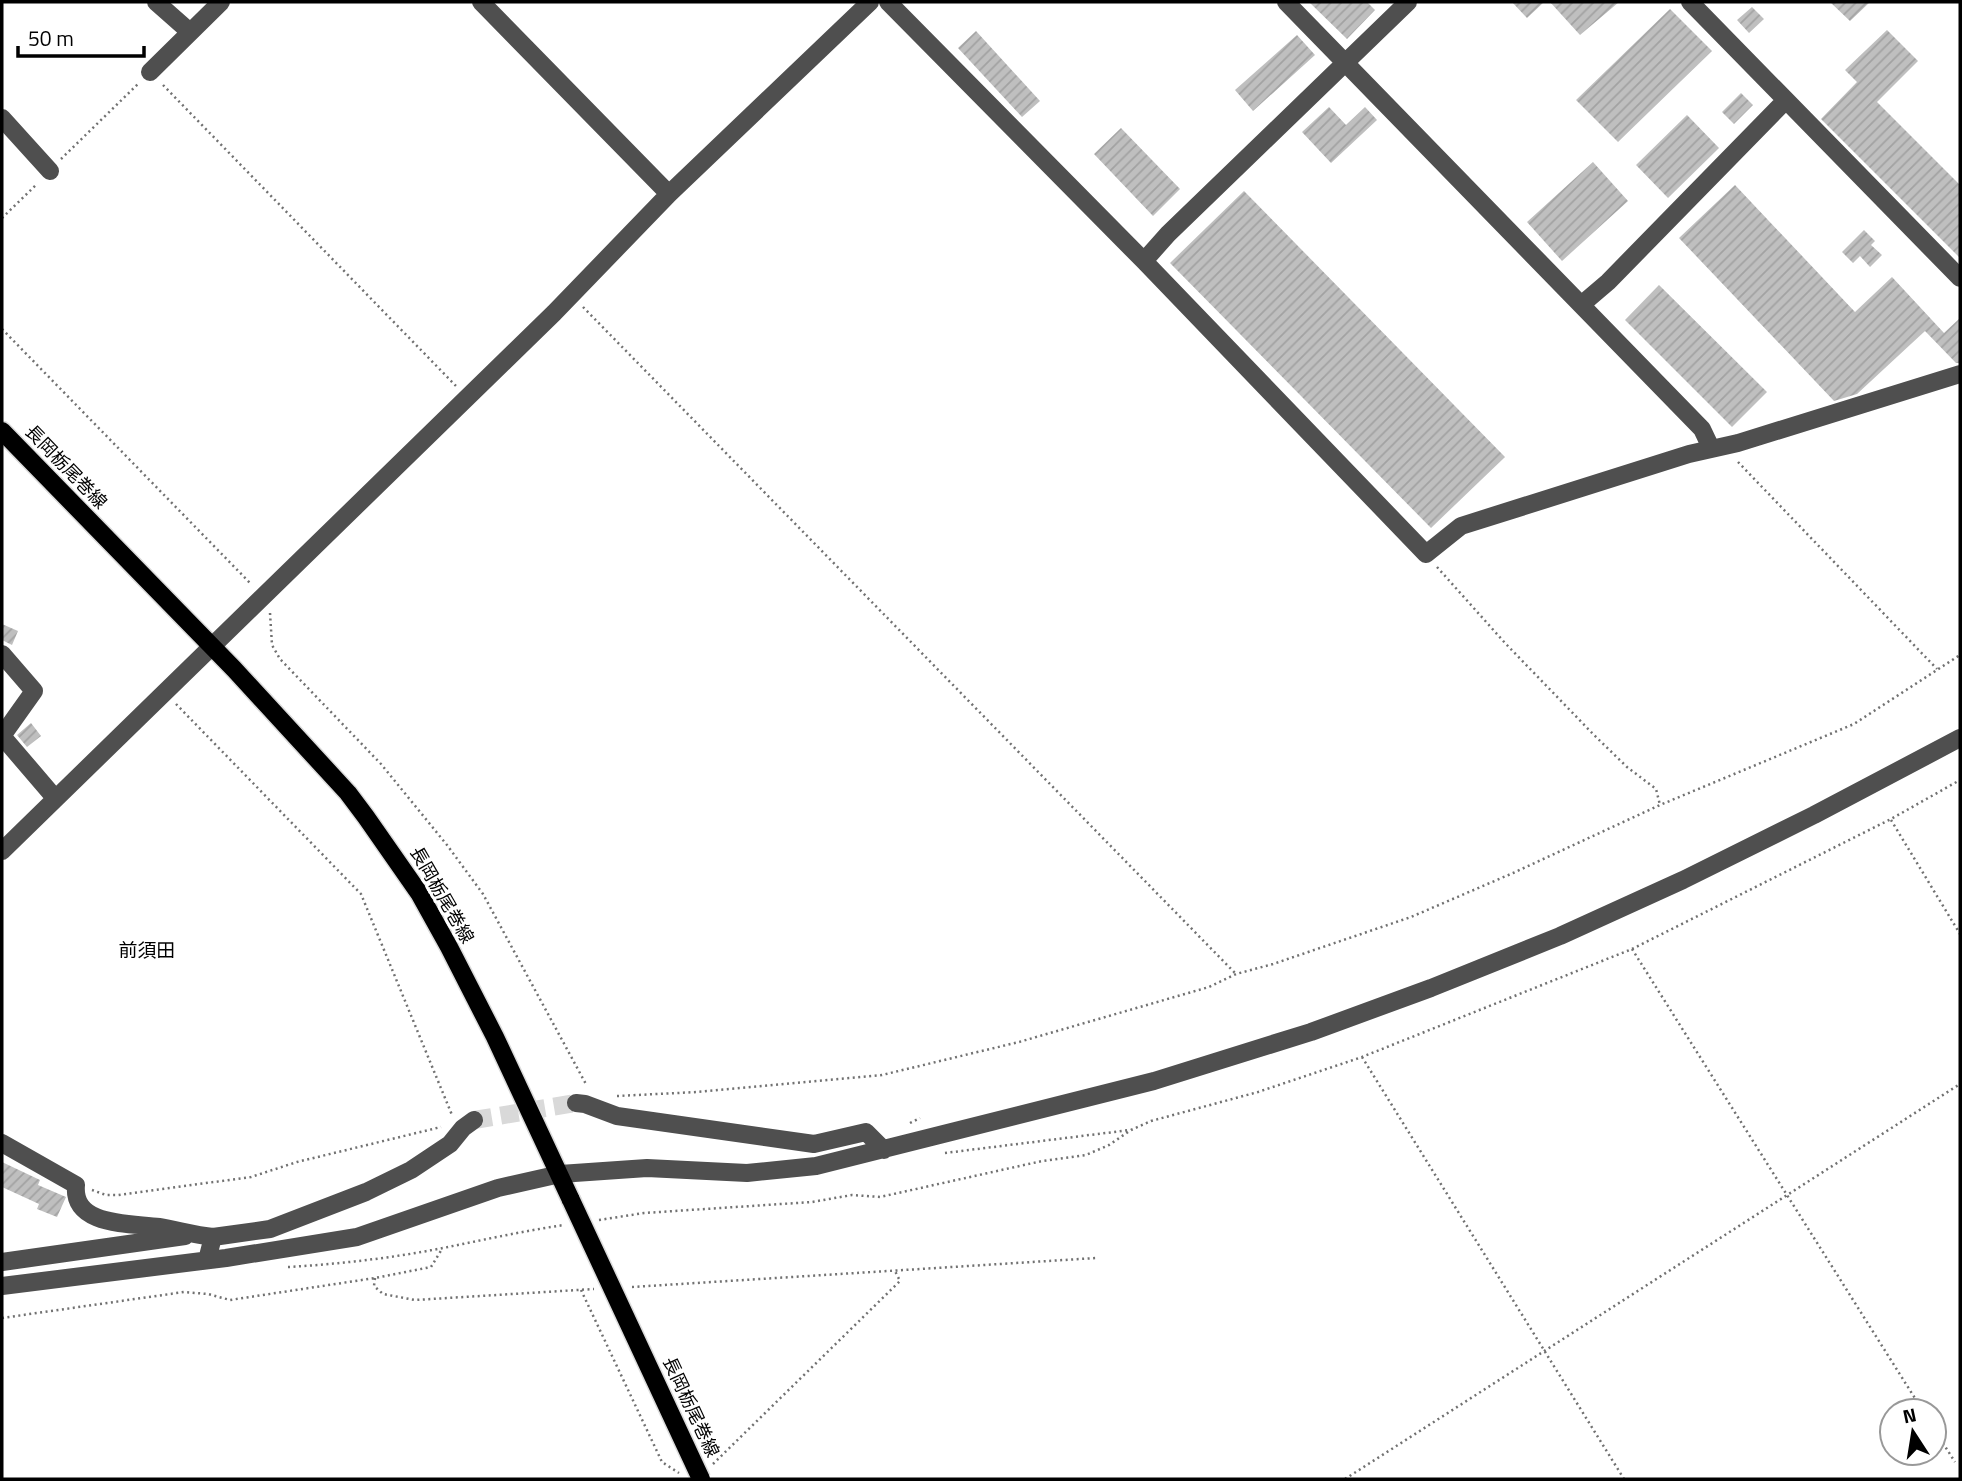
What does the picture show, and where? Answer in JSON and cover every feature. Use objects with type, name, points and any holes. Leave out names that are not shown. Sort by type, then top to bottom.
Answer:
[{"type":"main road","name":"長岡栃尾巻線","points":[[2,431],[212,646],[348,793],[391,851],[449,947],[495,1037],[704,1475]]},
{"type":"street","points":[[156,2],[190,32]]},
{"type":"street","points":[[150,72],[221,2]]},
{"type":"street","points":[[481,2],[669,194]]},
{"type":"street","points":[[2,851],[571,295],[669,194],[870,2]]},
{"type":"street","points":[[888,2],[1144,261],[1426,554],[1461,526],[1960,374]]},
{"type":"street","points":[[1286,2],[1702,429],[1712,448]]},
{"type":"street","points":[[1144,261],[1168,234],[1408,2]]},
{"type":"street","points":[[1690,2],[1960,278]]},
{"type":"street","points":[[1581,305],[1608,282],[1785,101]]},
{"type":"street","points":[[2,118],[50,171]]},
{"type":"street","points":[[2,654],[34,691],[2,736],[55,798]]},
{"type":"street","points":[[2,1286],[207,1260],[357,1237],[498,1188],[560,1174],[648,1168],[747,1173],[816,1166],[1154,1081],[1311,1032],[1431,988],[1560,936],[1684,880],[1960,738]]},
{"type":"street","points":[[584,1099],[585,1104],[617,1116],[814,1144],[866,1132],[884,1150]]},
{"type":"street","points":[[2,1143],[76,1185],[75,1196],[81,1206],[99,1218],[134,1226],[160,1227],[213,1237],[270,1229],[366,1192],[421,1164],[450,1144],[463,1122]]},
{"type":"street","points":[[2,1262],[192,1235]]},
{"type":"street","points":[[207,1260],[213,1237]]},
{"type":"path","points":[[2,218],[150,72],[466,396]]},
{"type":"path","points":[[571,295],[1236,974]]},
{"type":"path","points":[[2,329],[262,596],[270,611],[272,645],[280,659],[381,764],[483,894],[584,1099]]},
{"type":"path","points":[[1739,464],[1937,668]]},
{"type":"path","points":[[1426,554],[1505,643],[1594,735],[1627,767],[1656,789],[1660,805]]},
{"type":"path","points":[[608,1096],[697,1092],[883,1075],[1019,1042],[1209,987],[1236,974],[1410,917],[1660,805],[1854,724],[1960,655]]},
{"type":"path","points":[[76,1185],[106,1195],[118,1195],[251,1177],[344,1149],[463,1122],[361,894],[165,690]]},
{"type":"path","points":[[1891,819],[1960,934]]},
{"type":"path","points":[[1632,949],[1914,1397]]},
{"type":"path","points":[[1362,1057],[1624,1479]]},
{"type":"path","points":[[1345,1479],[1960,1084]]},
{"type":"path","points":[[933,1154],[1131,1130]]},
{"type":"path","points":[[2,1318],[184,1292],[208,1294],[230,1300],[375,1278],[432,1267],[442,1248]]},
{"type":"path","points":[[635,1286],[1097,1258]]},
{"type":"path","points":[[704,1475],[900,1281],[895,1270]]},
{"type":"path","points":[[375,1278],[374,1286],[383,1294],[415,1300],[575,1290]]},
{"type":"path","points":[[582,1290],[662,1462],[680,1474]]},
{"type":"path","points":[[1948,1451],[1955,1462]]},
{"type":"building","points":[[1309,2],[1367,2],[1375,10],[1347,39]]},
{"type":"building","points":[[1512,2],[1544,2],[1527,18]]},
{"type":"building","points":[[1550,2],[1619,2],[1580,35]]},
{"type":"building","points":[[1830,2],[1870,2],[1850,21]]},
{"type":"building","points":[[1752,7],[1764,19],[1749,33],[1737,20]]},
{"type":"building","points":[[1670,9],[1712,51],[1618,142],[1576,100]]},
{"type":"building","points":[[1887,30],[1918,61],[1877,102],[1960,185],[1960,258],[1821,119],[1857,82],[1845,70]]},
{"type":"building","points":[[976,31],[1040,101],[1022,117],[958,48]]},
{"type":"building","points":[[1297,35],[1315,55],[1253,111],[1235,90]]},
{"type":"building","points":[[1741,93],[1753,105],[1734,124],[1722,112]]},
{"type":"building","points":[[1329,107],[1346,125],[1365,107],[1377,120],[1331,163],[1302,132]]},
{"type":"building","points":[[1687,115],[1719,148],[1668,198],[1636,165]]},
{"type":"building","points":[[1121,128],[1180,189],[1153,216],[1094,154]]},
{"type":"building","points":[[1593,162],[1628,201],[1562,261],[1527,222]]},
{"type":"building","points":[[1735,185],[1855,312],[1892,277],[1944,333],[1960,318],[1960,363],[1956,363],[1925,331],[1857,394],[1834,401],[1679,238]]},
{"type":"building","points":[[1244,191],[1505,457],[1431,528],[1170,263]]},
{"type":"building","points":[[1864,230],[1875,241],[1871,245],[1882,255],[1870,267],[1860,256],[1853,263],[1842,252]]},
{"type":"building","points":[[1659,285],[1767,392],[1732,427],[1625,320]]},
{"type":"building","points":[[2,624],[18,631],[12,645],[2,640]]},
{"type":"building","points":[[31,723],[41,736],[27,747],[17,735]]},
{"type":"building","points":[[2,1162],[40,1180],[38,1185],[66,1197],[57,1217],[37,1209],[39,1204],[2,1187]]},
{"type":"tunnel","points":[[474,1120],[576,1103]]},
{"type":"district","name":"前須田","points":[[147,950]]}]
